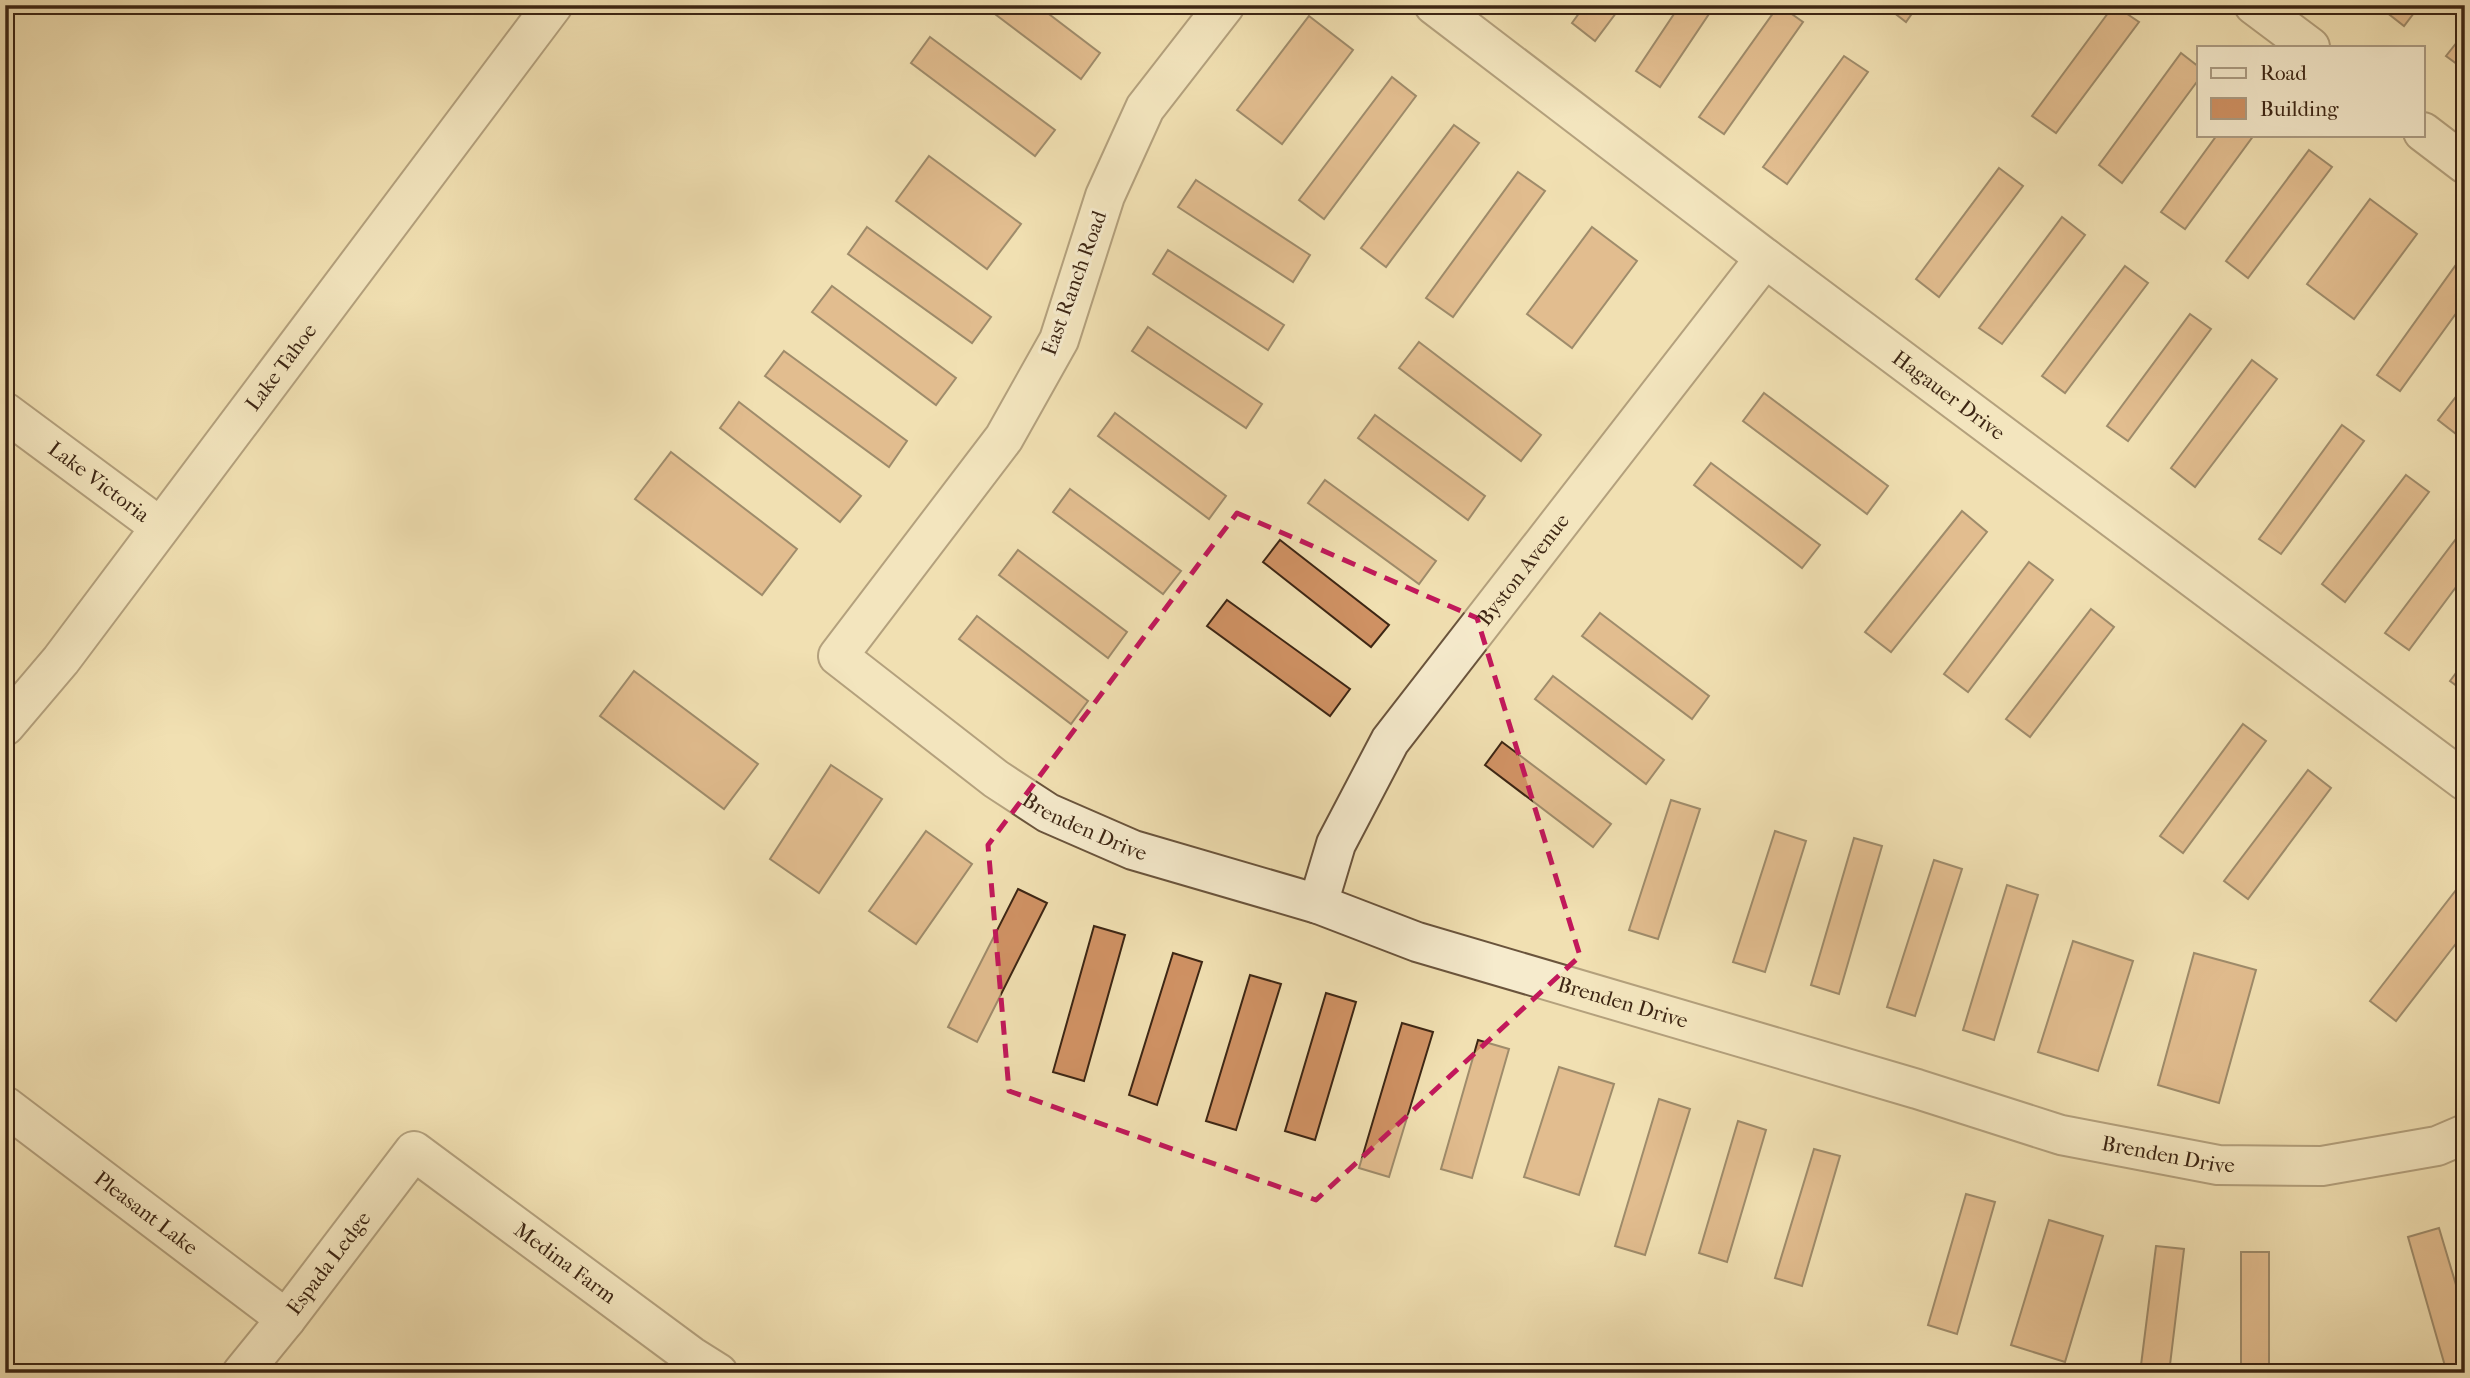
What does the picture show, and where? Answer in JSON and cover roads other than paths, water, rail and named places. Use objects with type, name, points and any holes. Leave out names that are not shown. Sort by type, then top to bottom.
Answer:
[{"type":"street","name":"Lake Tahoe","points":[[5,726],[61,660],[553,5]]},
{"type":"street","name":"East Ranch Road","points":[[838,656],[1004,438],[1059,340],[1105,195],[1145,108],[1225,5]]},
{"type":"street","name":"Hagauer Drive","points":[[1434,5],[1765,258],[2465,781]]},
{"type":"street","points":[[2254,5],[2309,46]]},
{"type":"street","points":[[2424,133],[2465,164]]},
{"type":"street","name":"Byston Avenue","points":[[1318,904],[1336,844],[1390,741],[1765,258]]},
{"type":"street","name":"Lake Victoria","points":[[5,412],[160,527]]},
{"type":"street","name":"Brenden Drive","points":[[838,656],[996,779],[1048,813],[1133,850],[1318,904],[1418,942],[1917,1088],[2061,1135],[2218,1165],[2322,1166],[2437,1146],[2465,1134]]},
{"type":"street","name":"Pleasant Lake","points":[[5,1106],[286,1319]]},
{"type":"street","name":"Espada Ledge","points":[[242,1373],[414,1152]]},
{"type":"street","name":"Medina Farm","points":[[414,1152],[691,1356],[718,1373]]}]
